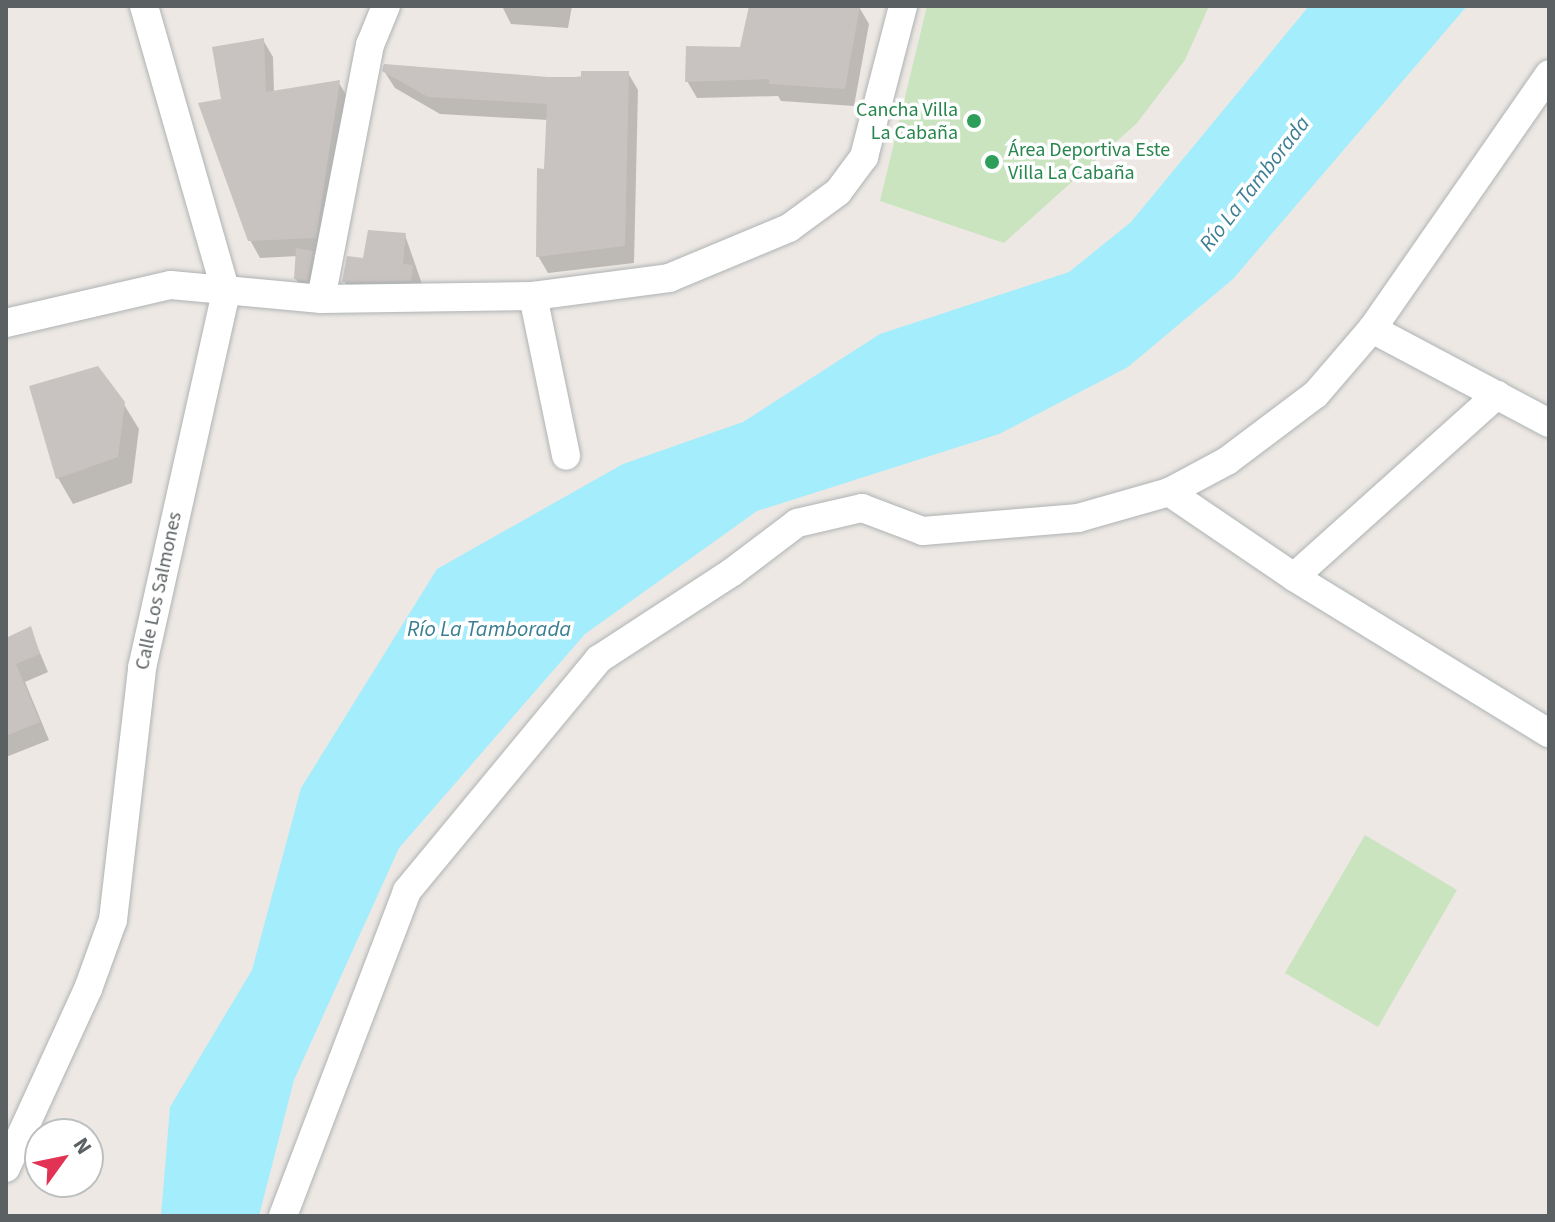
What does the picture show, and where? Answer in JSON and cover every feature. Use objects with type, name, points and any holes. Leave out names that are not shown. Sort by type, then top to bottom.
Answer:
[{"type":"street","name":"Calle Los Salmones","points":[[6,1168],[88,989],[113,920],[142,668],[226,292],[144,6]]},
{"type":"street","points":[[321,299],[370,45],[386,6]]},
{"type":"street","points":[[6,323],[171,285],[321,299],[533,296],[669,278],[789,228],[838,192],[864,157],[903,6]]},
{"type":"street","points":[[283,1216],[407,891],[599,659],[731,573],[797,523],[862,508],[923,531],[1078,518],[1169,492],[1227,461],[1316,394],[1372,329],[1549,74]]},
{"type":"street","points":[[533,296],[566,456]]},
{"type":"street","points":[[1372,329],[1549,423]]},
{"type":"street","points":[[1294,577],[1497,395]]},
{"type":"street","points":[[1169,492],[1294,577],[1549,733]]},
{"type":"green space","name":"Área Deportiva Este Villa La Cabaña","points":[[927,6],[1209,6],[1185,60],[1137,123],[1004,243],[880,201]]},
{"type":"green space","points":[[1365,835],[1457,890],[1378,1027],[1285,973]]},
{"type":"water","name":"Río La Tamborada","points":[[1309,6],[1467,6],[1233,279],[1128,367],[999,434],[757,511],[585,634],[399,848],[294,1080],[259,1216],[161,1216],[170,1107],[252,970],[301,788],[437,569],[623,464],[743,422],[880,334],[1069,272],[1131,222]]},
{"type":"building","points":[[749,6],[860,6],[845,89],[769,84],[769,79],[685,82],[686,46],[740,47]]},
{"type":"building","points":[[264,38],[266,92],[340,80],[316,238],[248,241],[198,103],[221,99],[212,47]]},
{"type":"building","points":[[384,64],[548,77],[581,77],[581,71],[629,71],[625,246],[536,257],[537,168],[544,169],[547,104],[428,97],[382,71]]},
{"type":"building","points":[[368,230],[406,233],[403,264],[413,265],[411,281],[342,282],[347,256],[363,258]]},
{"type":"building","points":[[296,248],[313,251],[307,281],[294,279]]},
{"type":"building","points":[[98,366],[125,402],[118,457],[56,479],[29,386]]},
{"type":"building","points":[[31,626],[40,654],[16,664],[40,722],[6,736],[6,638]]},
{"type":"place","name":"Cancha Villa La Cabaña","points":[[974,121]]},
{"type":"place","name":"Área Deportiva Este Villa La Cabaña","points":[[992,162]]}]
